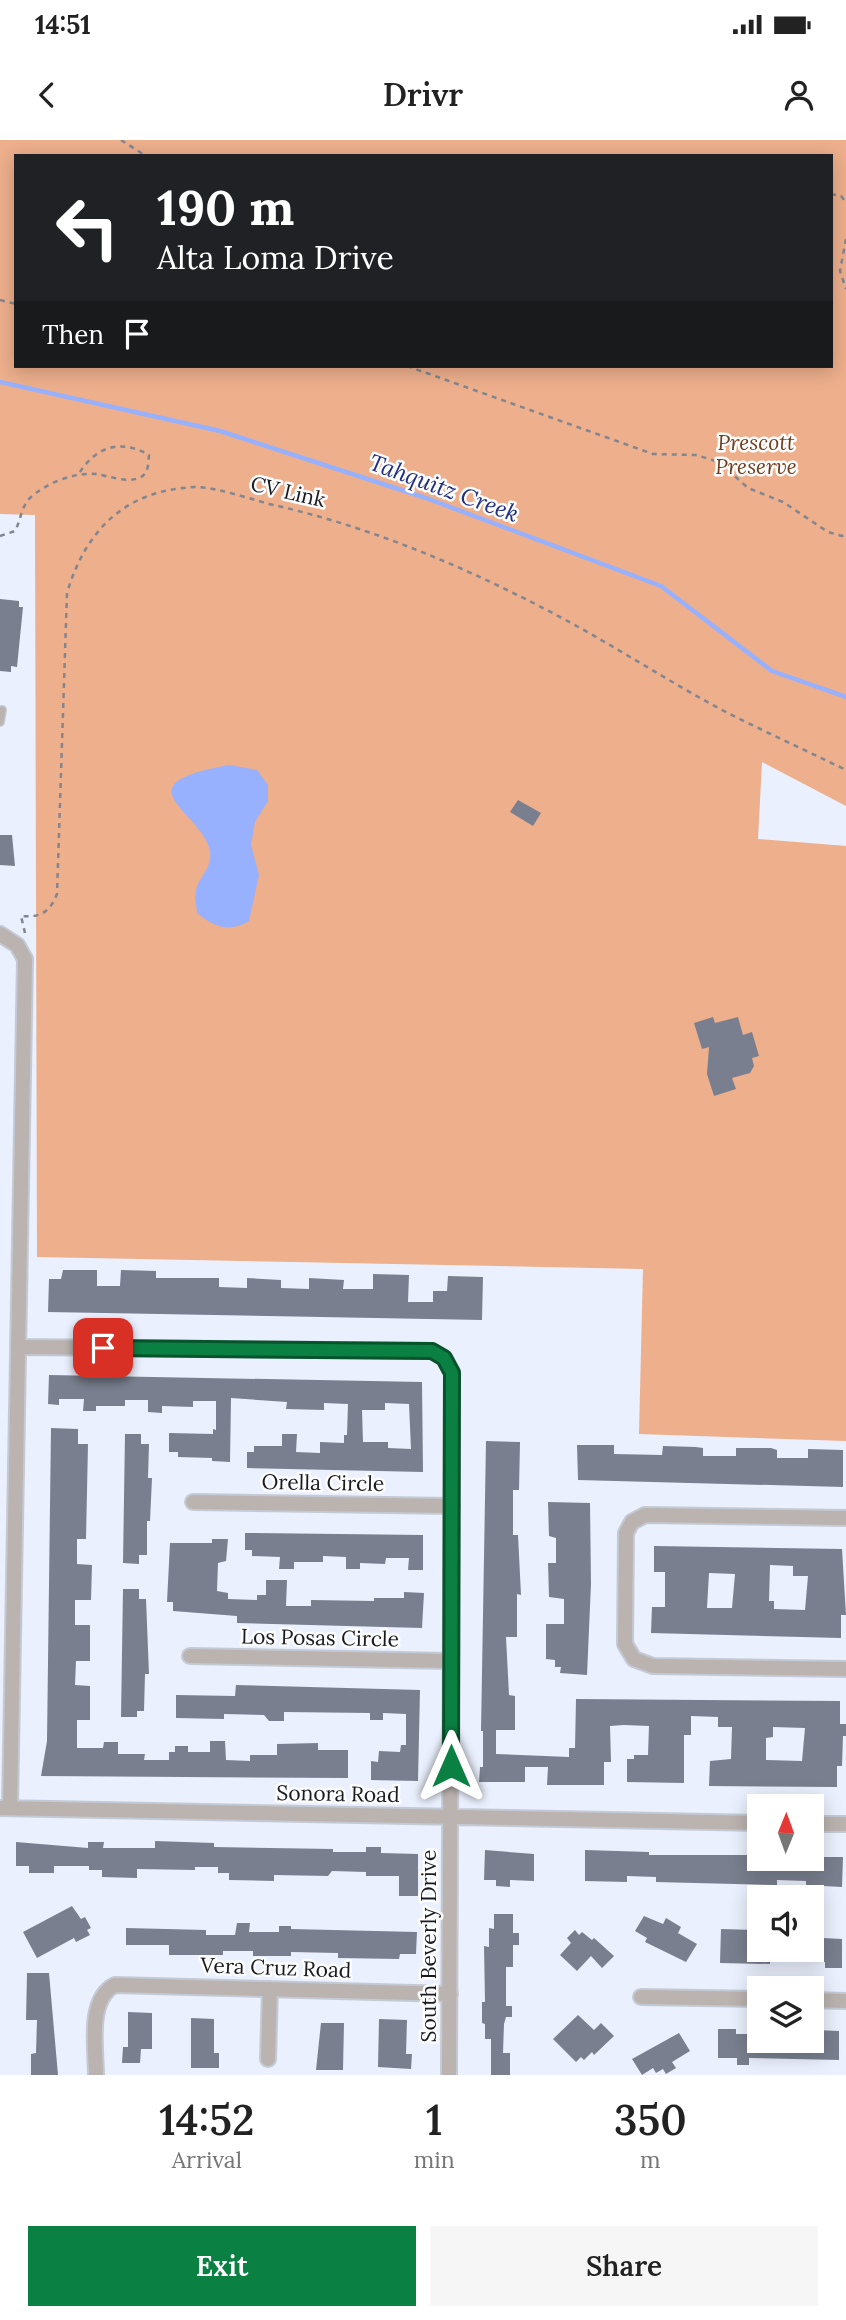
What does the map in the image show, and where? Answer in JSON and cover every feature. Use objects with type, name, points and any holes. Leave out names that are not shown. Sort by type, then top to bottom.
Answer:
[{"type":"street","points":[[0,934],[17,945],[25,959],[20,1347],[5,1808]]},
{"type":"street","name":"South Beverly Drive","points":[[20,1347],[432,1351],[444,1358],[452,1373],[449,2075]]},
{"type":"street","name":"Orella Circle","points":[[193,1502],[452,1506]]},
{"type":"street","points":[[846,1518],[645,1515],[632,1522],[626,1533],[625,1598],[625,1644],[634,1659],[653,1666],[846,1669]]},
{"type":"street","name":"Los Posas Circle","points":[[190,1656],[450,1661]]},
{"type":"street","name":"Sonora Road","points":[[5,1808],[747,1824]]},
{"type":"street","points":[[824,1824],[846,1825]]},
{"type":"street","name":"Vera Cruz Road","points":[[96,2075],[98,2002],[103,1991],[115,1985],[450,1994]]},
{"type":"street","points":[[268,2059],[270,1989]]},
{"type":"street","points":[[641,1997],[747,1999]]},
{"type":"street","points":[[824,2000],[846,2001]]},
{"type":"lane","points":[[0,722],[2,710]]},
{"type":"path","points":[[121,140],[143,154]]},
{"type":"path","points":[[846,239],[840,271],[846,289]]},
{"type":"path","points":[[413,368],[653,454],[696,455],[719,462],[748,488],[783,502],[828,532],[842,536],[846,534]]},
{"type":"path","points":[[0,536],[16,531],[30,498],[54,483],[78,475],[139,478],[147,471],[149,455],[124,445],[106,447],[87,460],[78,475]]},
{"type":"path","name":"CV Link","points":[[21,916],[33,918],[44,913],[52,907],[57,894],[67,593],[77,561],[108,519],[135,501],[162,492],[197,487],[334,519],[436,557],[561,618],[722,710],[846,770]]},
{"type":"green space","name":"Prescott Preserve","points":[[0,140],[846,140],[846,806],[762,762],[758,839],[846,846],[846,1441],[639,1434],[643,1269],[37,1257],[35,515],[0,514]]},
{"type":"water","points":[[229,765],[257,770],[268,785],[268,801],[255,822],[251,845],[259,875],[249,921],[235,927],[222,927],[197,913],[196,891],[209,862],[210,851],[204,837],[174,800],[172,790],[178,781],[196,773]]},
{"type":"building","points":[[0,599],[19,601],[19,607],[23,607],[17,667],[11,666],[11,672],[0,671]]},
{"type":"building","points":[[518,800],[541,813],[533,826],[510,812]]},
{"type":"building","points":[[0,835],[12,835],[15,866],[0,865]]},
{"type":"building","points":[[713,1017],[715,1023],[738,1017],[743,1035],[752,1032],[759,1056],[752,1058],[754,1066],[750,1073],[732,1078],[736,1089],[714,1096],[707,1074],[709,1047],[702,1049],[694,1023]]},
{"type":"building","points":[[63,1270],[97,1270],[97,1286],[120,1286],[121,1270],[156,1271],[156,1278],[219,1278],[219,1287],[247,1288],[247,1278],[281,1280],[281,1288],[309,1289],[309,1278],[344,1280],[343,1289],[373,1289],[373,1274],[409,1275],[408,1302],[433,1302],[433,1291],[447,1291],[448,1276],[483,1277],[482,1320],[48,1312],[49,1279],[61,1279]]},
{"type":"building","points":[[49,1375],[422,1382],[423,1472],[247,1468],[247,1452],[254,1452],[254,1446],[282,1446],[282,1434],[297,1434],[296,1452],[320,1453],[320,1442],[344,1443],[344,1435],[347,1435],[348,1404],[324,1403],[324,1410],[286,1409],[287,1402],[231,1398],[230,1462],[212,1461],[212,1458],[178,1457],[178,1452],[169,1452],[169,1433],[213,1434],[213,1429],[216,1430],[216,1401],[193,1401],[193,1407],[162,1406],[162,1413],[148,1412],[148,1400],[125,1400],[125,1406],[96,1406],[96,1411],[83,1411],[84,1399],[59,1399],[59,1405],[48,1404]],"holes":[[[385,1403],[409,1404],[411,1449],[388,1448],[388,1442],[363,1442],[362,1410],[385,1410]]]},
{"type":"building","points":[[51,1428],[78,1429],[78,1444],[88,1444],[86,1539],[77,1539],[77,1564],[92,1565],[91,1600],[75,1600],[75,1625],[90,1625],[90,1661],[76,1661],[75,1685],[90,1686],[90,1720],[77,1720],[77,1748],[103,1748],[104,1742],[118,1742],[118,1754],[145,1754],[144,1760],[169,1760],[169,1752],[175,1752],[175,1746],[188,1746],[188,1752],[210,1752],[210,1741],[225,1741],[226,1760],[250,1761],[250,1755],[277,1755],[277,1744],[318,1743],[318,1750],[348,1750],[348,1778],[41,1776],[47,1741]]},
{"type":"building","points":[[125,1434],[141,1434],[141,1444],[149,1444],[148,1478],[152,1478],[150,1521],[147,1521],[147,1555],[139,1555],[139,1564],[123,1563]]},
{"type":"building","points":[[486,1441],[520,1442],[519,1490],[513,1490],[513,1535],[518,1535],[521,1595],[517,1594],[517,1637],[506,1637],[509,1695],[515,1696],[515,1730],[496,1730],[496,1754],[569,1757],[569,1748],[575,1748],[576,1699],[840,1701],[840,1724],[846,1724],[842,1766],[837,1766],[837,1787],[709,1786],[710,1761],[731,1759],[732,1727],[718,1727],[718,1717],[691,1716],[691,1735],[684,1735],[684,1783],[627,1782],[627,1759],[634,1759],[634,1755],[648,1755],[649,1726],[624,1725],[610,1726],[611,1762],[604,1762],[604,1785],[547,1785],[548,1767],[525,1767],[525,1782],[479,1782],[480,1767],[483,1767],[481,1731]],"holes":[[[773,1727],[805,1728],[802,1761],[766,1760],[766,1738],[773,1737]]]},
{"type":"building","points":[[577,1445],[614,1445],[614,1454],[662,1455],[663,1446],[696,1447],[703,1448],[703,1456],[736,1456],[736,1448],[771,1448],[777,1450],[777,1458],[808,1458],[808,1449],[843,1450],[843,1487],[578,1480]]},
{"type":"building","points":[[548,1502],[590,1503],[591,1584],[587,1675],[560,1673],[561,1667],[555,1667],[555,1660],[546,1659],[546,1624],[564,1624],[564,1599],[549,1597],[548,1563],[556,1563],[556,1538],[549,1536]]},
{"type":"building","points":[[245,1533],[423,1535],[423,1570],[408,1570],[409,1558],[386,1558],[385,1564],[360,1563],[360,1569],[346,1569],[346,1557],[323,1556],[323,1562],[294,1562],[294,1569],[279,1569],[280,1557],[252,1556],[252,1550],[245,1550]]},
{"type":"building","points":[[212,1539],[228,1539],[226,1561],[218,1563],[217,1591],[228,1593],[228,1599],[257,1600],[257,1595],[266,1595],[266,1580],[287,1580],[286,1606],[311,1606],[311,1600],[374,1601],[374,1598],[404,1598],[404,1592],[424,1593],[422,1628],[237,1623],[237,1616],[173,1611],[173,1602],[167,1602],[170,1543],[212,1543]]},
{"type":"building","points":[[654,1546],[842,1549],[846,1615],[841,1615],[841,1638],[651,1633],[652,1607],[665,1607],[665,1572],[654,1572]],"holes":[[[770,1565],[793,1566],[793,1576],[808,1576],[805,1610],[774,1609],[774,1601],[769,1601]],[[709,1573],[735,1574],[732,1608],[707,1608]]]},
{"type":"building","points":[[123,1589],[139,1589],[139,1599],[146,1599],[149,1674],[145,1674],[144,1711],[137,1711],[137,1717],[121,1717]]},
{"type":"building","points":[[236,1685],[420,1690],[418,1781],[371,1780],[371,1761],[378,1762],[379,1751],[400,1752],[401,1745],[406,1745],[406,1714],[383,1713],[383,1720],[370,1720],[370,1713],[284,1712],[284,1721],[269,1721],[264,1715],[224,1714],[224,1719],[176,1718],[176,1695],[235,1696]]},
{"type":"building","points":[[155,1841],[214,1843],[214,1847],[333,1849],[333,1852],[366,1852],[366,1847],[381,1847],[381,1853],[418,1854],[418,1896],[399,1896],[399,1876],[366,1876],[366,1872],[332,1871],[328,1876],[274,1875],[274,1881],[229,1880],[229,1873],[218,1873],[218,1867],[195,1867],[195,1870],[137,1869],[137,1878],[102,1877],[102,1870],[89,1870],[89,1866],[54,1866],[54,1873],[29,1873],[29,1866],[16,1866],[16,1842],[88,1848],[88,1842],[104,1842],[103,1848],[155,1848]]},
{"type":"building","points":[[485,1850],[534,1854],[534,1881],[510,1880],[510,1887],[496,1886],[496,1880],[484,1880]]},
{"type":"building","points":[[585,1850],[649,1852],[649,1855],[747,1855],[747,1871],[824,1871],[824,1857],[843,1857],[842,1887],[806,1885],[806,1881],[777,1880],[777,1885],[656,1882],[656,1877],[627,1876],[627,1882],[585,1881]]},
{"type":"building","points":[[72,1906],[81,1919],[85,1917],[91,1928],[87,1930],[90,1935],[76,1942],[74,1938],[37,1958],[23,1932]]},
{"type":"building","points":[[494,1914],[513,1914],[513,1933],[519,1933],[519,1945],[513,1945],[513,1967],[506,1967],[506,2006],[512,2006],[512,2017],[506,2017],[504,2024],[503,2053],[510,2053],[510,2075],[491,2075],[491,2039],[485,2039],[485,2024],[482,2023],[482,2002],[485,2002],[484,1946],[489,1947],[489,1928],[494,1929]]},
{"type":"building","points":[[644,1916],[663,1924],[666,1918],[681,1927],[678,1933],[697,1944],[686,1962],[645,1942],[647,1938],[635,1931]]},
{"type":"building","points":[[237,1923],[250,1923],[249,1932],[279,1932],[279,1926],[291,1926],[291,1929],[417,1932],[416,1954],[400,1954],[399,1959],[338,1958],[338,1953],[291,1952],[291,1956],[253,1956],[253,1951],[223,1951],[223,1955],[169,1955],[169,1945],[126,1945],[126,1928],[206,1930],[206,1935],[235,1935]]},
{"type":"building","points":[[721,1929],[747,1930],[747,1962],[770,1964],[720,1963]]},
{"type":"building","points":[[575,1930],[579,1935],[582,1932],[592,1940],[594,1938],[614,1956],[602,1968],[591,1956],[577,1971],[560,1955],[571,1943],[567,1938]]},
{"type":"building","points":[[824,1938],[842,1939],[842,1968],[825,1968]]},
{"type":"building","points":[[27,1973],[49,1973],[58,2075],[31,2075],[31,2054],[36,2053],[37,2020],[26,2020]]},
{"type":"building","points":[[128,2012],[152,2013],[152,2049],[141,2049],[140,2063],[122,2063],[123,2047],[128,2047]]},
{"type":"building","points":[[578,2015],[594,2030],[601,2023],[614,2036],[594,2055],[592,2052],[584,2060],[581,2057],[576,2062],[553,2039]]},
{"type":"building","points":[[191,2018],[214,2019],[214,2053],[219,2053],[219,2068],[191,2068]]},
{"type":"building","points":[[379,2019],[407,2020],[406,2054],[412,2054],[411,2069],[378,2067]]},
{"type":"building","points":[[321,2023],[344,2023],[343,2070],[316,2070]]},
{"type":"building","points":[[718,2029],[736,2029],[736,2034],[747,2034],[747,2053],[824,2053],[824,2030],[839,2031],[839,2060],[749,2058],[749,2065],[737,2065],[737,2058],[718,2058]]},
{"type":"building","points":[[679,2033],[690,2051],[672,2062],[676,2068],[666,2074],[663,2069],[656,2073],[653,2068],[642,2075],[632,2059]]},
{"type":"waterway","name":"Tahquitz Creek","points":[[0,382],[220,431],[426,498],[661,586],[772,671],[846,697]]},
{"type":"route","points":[[103,1348],[432,1351],[444,1358],[452,1373],[451,1766]]}]
